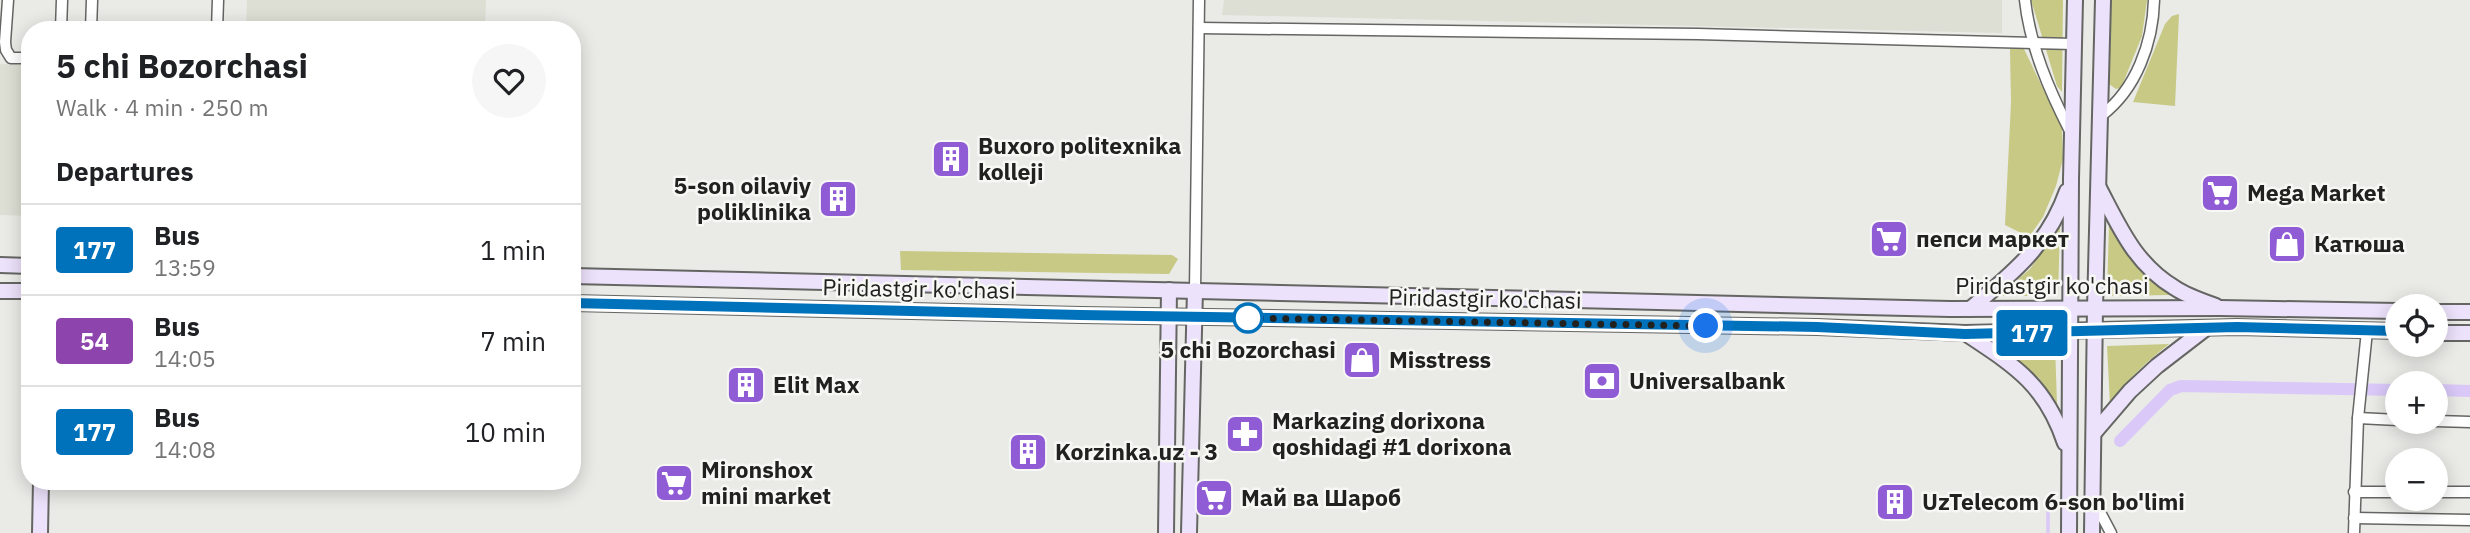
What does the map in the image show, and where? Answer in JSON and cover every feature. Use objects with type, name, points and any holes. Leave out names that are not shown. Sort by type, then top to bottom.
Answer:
[{"type":"main road","points":[[2069,533],[2075,0]]},
{"type":"main road","points":[[2092,533],[2103,0]]},
{"type":"main road","points":[[1969,309],[2008,277],[2037,247],[2058,216],[2071,179]]},
{"type":"main road","points":[[2099,187],[2134,253],[2176,289],[2220,308]]},
{"type":"main road","points":[[0,265],[21,265]]},
{"type":"main road","name":"Piridastgir ko'chasi","points":[[581,276],[1969,309],[2385,311]]},
{"type":"main road","points":[[1166,533],[1169,290]]},
{"type":"main road","points":[[1189,533],[1195,290]]},
{"type":"main road","points":[[0,291],[21,291]]},
{"type":"main road","name":"Piridastgir ko'chasi","points":[[581,303],[1817,327],[1965,334],[2237,327],[2385,331]]},
{"type":"main road","points":[[2448,312],[2470,312]]},
{"type":"main road","points":[[2094,433],[2130,391],[2205,329]]},
{"type":"main road","points":[[2448,332],[2470,333]]},
{"type":"main road","points":[[1965,334],[2006,359],[2033,384],[2058,421],[2069,452]]},
{"type":"main road","points":[[40,533],[41,490]]},
{"type":"street","points":[[8,0],[6,50],[10,58],[21,58]]},
{"type":"street","points":[[61,21],[62,0]]},
{"type":"street","points":[[91,21],[92,0]]},
{"type":"street","points":[[217,21],[218,0]]},
{"type":"street","points":[[1195,290],[1199,0]]},
{"type":"street","points":[[2025,0],[2046,79],[2072,136]]},
{"type":"street","points":[[2102,115],[2117,104],[2133,83],[2147,44],[2154,0]]},
{"type":"street","points":[[1199,28],[1671,34],[2074,44]]},
{"type":"street","points":[[2354,533],[2358,418],[2367,331]]},
{"type":"street","points":[[2358,418],[2385,419]]},
{"type":"street","points":[[2448,421],[2470,422]]},
{"type":"street","points":[[2354,492],[2385,492]]},
{"type":"street","points":[[2448,492],[2470,492]]},
{"type":"street","points":[[2093,499],[2111,533]]},
{"type":"street","points":[[2354,518],[2470,520]]},
{"type":"shaded area","points":[[247,0],[486,0],[485,21],[246,21]]},
{"type":"shaded area","points":[[1224,0],[2002,0],[2002,33],[1222,15]]},
{"type":"shaded area","points":[[0,64],[21,65],[21,216],[0,215]]},
{"type":"green space","points":[[2031,0],[2063,0],[2062,92],[2057,86]]},
{"type":"green space","points":[[2111,0],[2147,0],[2142,36],[2121,88],[2116,89],[2109,84]]},
{"type":"green space","points":[[2179,14],[2175,106],[2133,102],[2165,24],[2172,16]]},
{"type":"green space","points":[[2010,49],[2024,49],[2062,128],[2063,159],[2056,186],[2043,217],[2029,237],[2005,225],[2011,103]]},
{"type":"green space","points":[[2109,223],[2135,263],[2170,295],[2107,296]]},
{"type":"green space","points":[[2060,227],[2058,296],[1998,296],[2030,269]]},
{"type":"green space","points":[[900,251],[1172,255],[1178,259],[1169,274],[901,270]]},
{"type":"green space","points":[[2169,344],[2137,372],[2110,405],[2107,346]]},
{"type":"green space","points":[[2055,345],[2057,404],[2039,378],[1999,346]]},
{"type":"waterway","points":[[2120,441],[2170,390],[2181,386],[2385,390]]},
{"type":"waterway","points":[[2448,390],[2470,391]]},
{"type":"waterway","points":[[2048,533],[2048,512],[2065,496]]},
{"type":"bus line","name":"177","points":[[581,303],[1081,315],[1817,327],[1965,334],[2237,327],[2385,331]]},
{"type":"place","name":"Buxoro politexnika kolleji","points":[[951,159]]},
{"type":"place","name":"Mega Market","points":[[2220,193]]},
{"type":"place","name":"5-son oilaviy poliklinika","points":[[838,199]]},
{"type":"place","name":"пепси маркет","points":[[1889,239]]},
{"type":"place","name":"Катюша","points":[[2287,244]]},
{"type":"place","name":"5 chi Bozorchasi","points":[[1248,318]]},
{"type":"place","name":"Misstress","points":[[1362,360]]},
{"type":"place","name":"Universalbank","points":[[1602,381]]},
{"type":"place","name":"Elit Max","points":[[746,385]]},
{"type":"place","name":"Markazing dorixona qoshidagi #1 dorixona","points":[[1245,434]]},
{"type":"place","name":"Korzinka.uz - 3","points":[[1028,452]]},
{"type":"place","name":"Mironshox mini market","points":[[674,483]]},
{"type":"place","name":"Май ва Шароб","points":[[1214,498]]},
{"type":"place","name":"UzTelecom 6-son bo'limi","points":[[1895,502]]},
{"type":"route","points":[[1248,318],[1706,326]]}]
